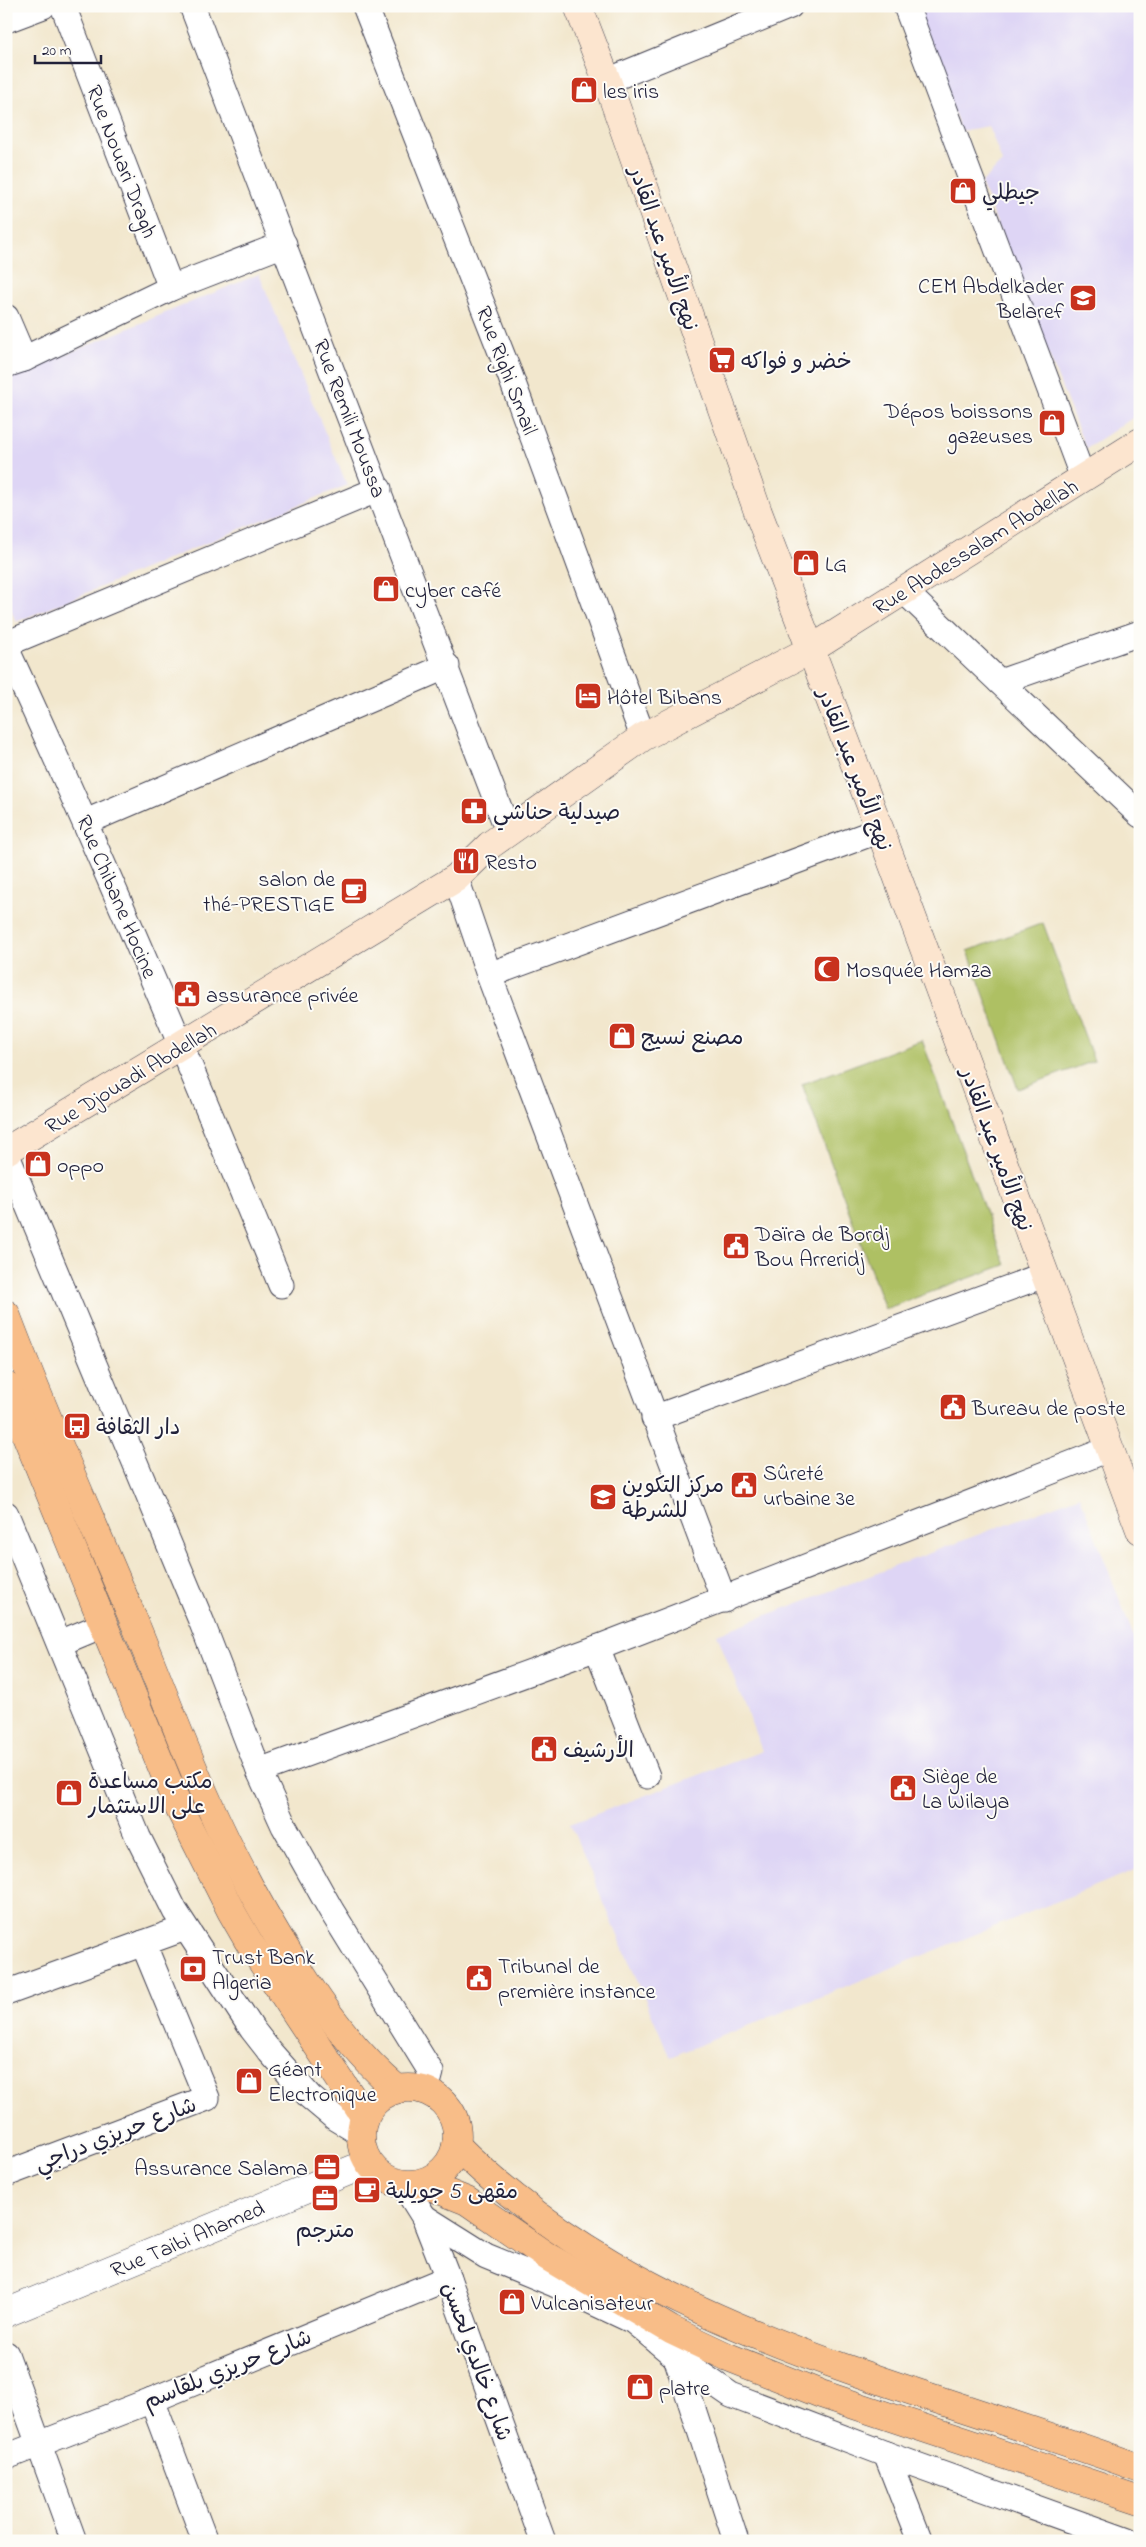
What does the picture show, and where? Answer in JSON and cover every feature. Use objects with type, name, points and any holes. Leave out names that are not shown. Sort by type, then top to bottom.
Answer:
[{"type":"main road","name":"نهج الأمير عبد القادر","points":[[578,6],[607,81],[758,512],[880,830],[1140,1530]]},
{"type":"main road","name":"Rue Abdessalam Abdellah","points":[[810,650],[1140,442]]},
{"type":"main road","name":"Rue Djouadi Abdellah","points":[[6,1152],[456,878],[490,845],[508,831],[643,737],[810,650]]},
{"type":"main road","points":[[6,1314],[28,1372],[132,1616],[205,1795],[255,1896],[295,1964],[339,2029],[360,2054],[397,2089]]},
{"type":"main road","points":[[6,1386],[177,1804],[231,1911],[362,2125],[362,2149],[368,2163],[381,2176],[467,2201],[548,2257],[671,2330],[728,2356],[821,2394],[1140,2500]]},
{"type":"main road","points":[[1109,1449],[1140,1474]]},
{"type":"main road","points":[[103,1626],[132,1616]]},
{"type":"main road","points":[[362,2125],[378,2099],[397,2089],[412,2088],[426,2091],[442,2101],[450,2111],[457,2131],[456,2145],[445,2169],[413,2184]]},
{"type":"main road","points":[[456,2145],[481,2170],[532,2212],[608,2261],[668,2295],[811,2356],[888,2384],[1065,2440],[1140,2468]]},
{"type":"street","points":[[6,20],[43,6]]},
{"type":"street","name":"Rue Nouari Dragh","points":[[63,6],[171,288]]},
{"type":"street","name":"Rue Remili Moussa","points":[[192,6],[447,666],[508,831]]},
{"type":"street","name":"Rue Righi Smail","points":[[365,6],[510,375],[643,737]]},
{"type":"street","points":[[607,81],[790,6]]},
{"type":"street","points":[[906,6],[1083,478]]},
{"type":"street","points":[[6,317],[15,362],[171,288],[284,244]]},
{"type":"street","points":[[6,646],[378,488]]},
{"type":"street","points":[[904,591],[1140,815]]},
{"type":"street","points":[[1000,682],[1140,633]]},
{"type":"street","name":"Rue Chibane Hocine","points":[[6,646],[86,822],[183,1045],[281,1284]]},
{"type":"street","points":[[86,822],[447,666]]},
{"type":"street","points":[[489,975],[880,830]]},
{"type":"street","points":[[456,878],[489,975],[724,1600]]},
{"type":"street","points":[[6,1152],[202,1623],[259,1771],[284,1826],[332,1910],[431,2072],[426,2091]]},
{"type":"street","points":[[654,1418],[1044,1275]]},
{"type":"street","points":[[259,1771],[724,1600],[1109,1449]]},
{"type":"street","points":[[6,1514],[138,1837],[162,1888],[185,1928],[252,2030],[310,2097],[335,2118],[362,2125]]},
{"type":"street","points":[[60,1643],[103,1626]]},
{"type":"street","points":[[597,1648],[647,1776]]},
{"type":"street","points":[[6,1993],[185,1928]]},
{"type":"street","name":"شارع حريزي دراجي","points":[[6,2174],[207,2098],[143,1943]]},
{"type":"street","name":"Rue Taibi Ahamed","points":[[6,2313],[368,2163]]},
{"type":"street","name":"شارع خالدي لحسن","points":[[413,2184],[543,2541]]},
{"type":"street","points":[[424,2217],[486,2256],[554,2284],[633,2322],[676,2357],[731,2395],[1087,2532],[1128,2541]]},
{"type":"street","name":"شارع حريزي بلقاسم","points":[[6,2457],[152,2400],[448,2278]]},
{"type":"street","points":[[6,2354],[74,2541]]},
{"type":"street","points":[[676,2357],[736,2541]]},
{"type":"street","points":[[152,2400],[205,2541]]},
{"type":"street","points":[[886,2454],[920,2541]]},
{"type":"shaded area","name":"CEM Abdelkader Belaref","points":[[915,6],[1140,6],[1140,413],[1086,449],[981,183],[1002,162],[989,126],[961,131]]},
{"type":"shaded area","points":[[259,274],[347,485],[16,622],[6,598],[6,379]]},
{"type":"shaded area","name":"Siège de La Wilaya","points":[[1080,1496],[1140,1653],[1140,1868],[670,2057],[570,1824],[762,1751],[717,1634]]},
{"type":"green space","points":[[1043,923],[1094,1061],[1018,1089],[968,951]]},
{"type":"green space","points":[[922,1040],[1005,1265],[885,1309],[802,1084]]},
{"type":"place","name":"les iris","points":[[584,90]]},
{"type":"place","name":"جيطلي","points":[[963,191]]},
{"type":"place","name":"CEM Abdelkader Belaref","points":[[1083,298]]},
{"type":"place","name":"خضر و فواكه","points":[[722,360]]},
{"type":"place","name":"Dépos boissons gazeuses","points":[[1052,423]]},
{"type":"place","name":"LG","points":[[806,563]]},
{"type":"place","name":"cyber café","points":[[386,589]]},
{"type":"place","name":"Hôtel Bibans","points":[[588,696]]},
{"type":"place","name":"صيدلية حناشي","points":[[474,811]]},
{"type":"place","name":"Resto","points":[[466,861]]},
{"type":"place","name":"salon de thé-PRESTIGE","points":[[354,891]]},
{"type":"place","name":"Mosquée Hamza","points":[[827,969]]},
{"type":"place","name":"assurance privée","points":[[187,994]]},
{"type":"place","name":"مصنع نسيج","points":[[622,1036]]},
{"type":"place","name":"oppo","points":[[38,1164]]},
{"type":"place","name":"Daïra de Bordj Bou Arreridj","points":[[736,1246]]},
{"type":"place","name":"Bureau de poste","points":[[953,1407]]},
{"type":"place","name":"دار الثقافة","points":[[77,1426]]},
{"type":"place","name":"Sûreté urbaine 3e","points":[[744,1485]]},
{"type":"place","name":"مركز التكوين للشرطة","points":[[603,1497]]},
{"type":"place","name":"الأرشيف","points":[[544,1749]]},
{"type":"place","name":"Siège de La Wilaya","points":[[903,1788]]},
{"type":"place","name":"مكتب مساعدة على الاستثمار","points":[[69,1793]]},
{"type":"place","name":"Trust Bank Algeria","points":[[193,1969]]},
{"type":"place","name":"Tribunal de première instance","points":[[479,1978]]},
{"type":"place","name":"Géant Electronique","points":[[249,2081]]},
{"type":"place","name":"Assurance Salama","points":[[327,2167]]},
{"type":"place","name":"مقهى 5 جويلية","points":[[367,2190]]},
{"type":"place","name":"مترجم","points":[[325,2198]]},
{"type":"place","name":"Vulcanisateur","points":[[512,2302]]},
{"type":"place","name":"platre","points":[[640,2387]]}]
